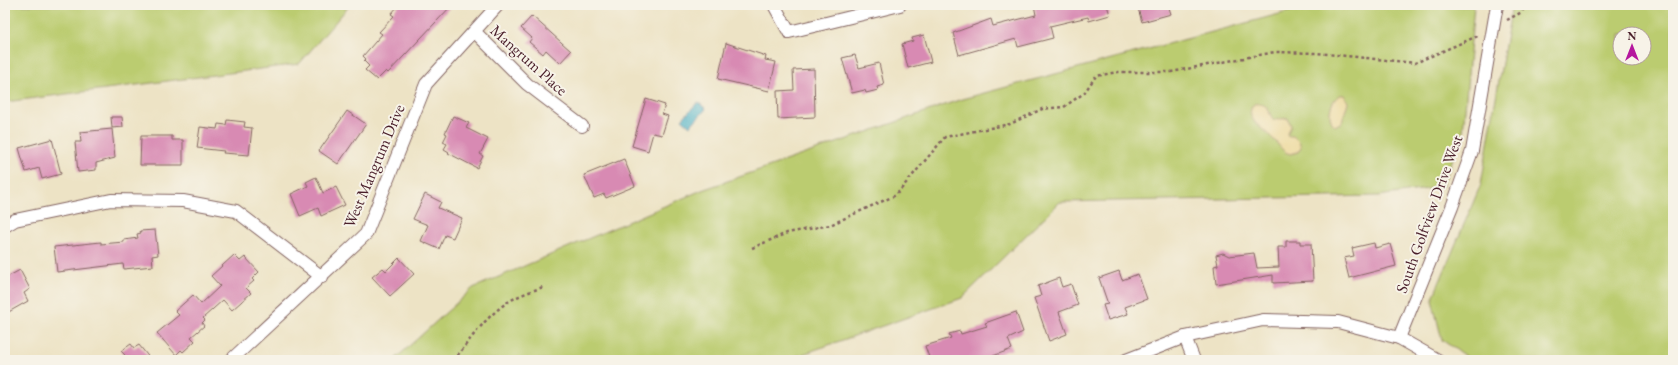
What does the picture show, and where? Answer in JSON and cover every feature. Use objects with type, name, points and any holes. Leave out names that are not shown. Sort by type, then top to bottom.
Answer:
[{"type":"street","name":"West Mangrum Drive","points":[[231,360],[322,277],[366,234],[426,84],[498,5]]},
{"type":"street","points":[[774,5],[789,32],[900,5]]},
{"type":"street","name":"South Golfview Drive West","points":[[1399,338],[1452,207],[1472,151],[1497,5]]},
{"type":"street","name":"Mangrum Place","points":[[475,32],[527,84],[582,126]]},
{"type":"street","points":[[5,226],[15,220],[111,200],[183,201],[236,211],[322,277]]},
{"type":"street","points":[[1126,360],[1185,337],[1263,320],[1338,322],[1399,338],[1438,360]]},
{"type":"street","points":[[1185,337],[1194,360]]},
{"type":"path","points":[[752,248],[787,233],[830,225],[896,194],[945,137],[1010,124],[1042,109],[1064,107],[1084,93],[1096,76],[1118,72],[1171,72],[1276,52],[1317,53],[1415,63],[1492,30],[1522,12],[1524,5]]},
{"type":"path","points":[[454,360],[473,336],[501,306],[520,296],[543,287]]},
{"type":"green space","points":[[5,5],[350,5],[299,64],[5,102]]},
{"type":"green space","points":[[1313,5],[1474,6],[1463,132],[1442,187],[1378,196],[1060,202],[962,298],[786,360],[394,360],[473,288],[702,190],[962,99]]},
{"type":"green space","points":[[1514,5],[1673,5],[1673,360],[1471,360],[1442,340],[1432,300],[1481,184],[1511,11]]},
{"type":"sand","points":[[1340,95],[1344,95],[1348,102],[1342,122],[1335,126],[1332,123],[1330,110],[1334,101]]},
{"type":"sand","points":[[1254,104],[1266,106],[1274,120],[1288,118],[1291,126],[1287,136],[1293,136],[1299,141],[1301,147],[1298,152],[1290,154],[1285,152],[1252,119],[1251,109]]},
{"type":"water","points":[[698,102],[706,109],[690,126],[682,119]]},
{"type":"building","points":[[399,5],[452,5],[388,73],[386,71],[377,80],[365,70],[369,66],[364,61],[366,59],[363,56],[382,34],[379,32],[394,16],[391,14]]},
{"type":"building","points":[[1034,5],[1107,5],[1110,15],[1089,21],[1088,17],[1050,26],[1053,38],[1018,47],[1016,39],[959,55],[953,33],[991,19],[993,26],[1036,15]]},
{"type":"building","points":[[1137,5],[1168,5],[1171,14],[1142,22]]},
{"type":"building","points":[[532,16],[571,51],[560,63],[546,50],[543,54],[529,42],[532,38],[521,28]]},
{"type":"building","points":[[924,35],[931,62],[908,68],[902,44],[913,41],[912,38]]},
{"type":"building","points":[[726,43],[766,56],[765,60],[776,62],[769,91],[718,79]]},
{"type":"building","points":[[855,55],[859,68],[879,63],[884,85],[877,87],[878,90],[866,93],[865,90],[852,93],[842,58]]},
{"type":"building","points":[[814,69],[815,117],[778,119],[777,91],[794,90],[793,70]]},
{"type":"building","points":[[646,99],[665,105],[662,114],[668,116],[662,135],[653,133],[648,151],[632,146]]},
{"type":"building","points":[[347,111],[366,124],[338,164],[319,151]]},
{"type":"building","points":[[453,116],[469,123],[466,128],[488,139],[480,154],[483,156],[477,168],[448,153],[449,152],[444,149],[447,144],[443,142],[447,134],[445,133]]},
{"type":"building","points":[[111,117],[122,117],[123,127],[112,128]]},
{"type":"building","points":[[227,120],[245,122],[244,127],[252,128],[249,155],[223,153],[224,151],[197,148],[200,127],[217,129],[218,124],[226,125]]},
{"type":"building","points":[[112,129],[115,158],[96,163],[96,170],[78,172],[75,142],[81,142],[80,132]]},
{"type":"building","points":[[141,136],[172,136],[172,140],[183,140],[183,165],[140,165]]},
{"type":"building","points":[[52,139],[61,174],[42,179],[39,168],[26,172],[19,148]]},
{"type":"building","points":[[624,159],[635,186],[606,198],[604,194],[594,198],[584,175]]},
{"type":"building","points":[[316,177],[323,193],[336,187],[345,205],[321,216],[318,208],[300,216],[291,194],[308,186],[306,182]]},
{"type":"building","points":[[425,194],[441,202],[438,208],[462,218],[453,238],[445,235],[439,249],[421,241],[428,225],[413,219]]},
{"type":"building","points":[[155,230],[158,255],[152,256],[153,266],[124,269],[123,264],[57,272],[54,247],[101,242],[101,244],[124,242],[124,240],[138,238],[137,234],[141,233],[140,231]]},
{"type":"building","points":[[1286,241],[1300,241],[1300,244],[1311,244],[1313,281],[1273,283],[1273,275],[1216,284],[1214,266],[1218,265],[1216,255],[1223,253],[1229,256],[1254,253],[1257,268],[1279,267],[1278,247],[1286,247]]},
{"type":"building","points":[[1374,243],[1375,248],[1390,244],[1396,266],[1349,278],[1344,258],[1354,256],[1352,248]]},
{"type":"building","points":[[234,255],[240,261],[245,257],[259,272],[252,279],[254,281],[246,288],[251,293],[232,310],[223,300],[203,318],[205,320],[202,323],[204,326],[191,337],[195,341],[183,352],[181,350],[176,355],[157,333],[179,315],[175,311],[193,295],[201,304],[220,286],[211,276]]},
{"type":"building","points":[[399,258],[414,274],[390,296],[372,277],[383,268],[386,271]]},
{"type":"building","points":[[20,270],[30,289],[24,293],[28,301],[5,314],[5,278]]},
{"type":"building","points":[[1119,271],[1122,280],[1138,274],[1147,299],[1125,307],[1128,314],[1108,320],[1103,305],[1108,304],[1099,278]]},
{"type":"building","points":[[1059,278],[1062,287],[1071,284],[1078,305],[1059,312],[1067,334],[1049,341],[1034,298],[1041,296],[1038,286]]},
{"type":"building","points":[[1016,312],[1023,332],[1008,339],[1012,349],[982,360],[930,360],[925,346],[951,338],[949,334],[960,331],[961,334],[987,326],[985,323]]},
{"type":"building","points":[[131,344],[134,348],[139,345],[151,360],[119,360],[125,355],[121,351]]}]
